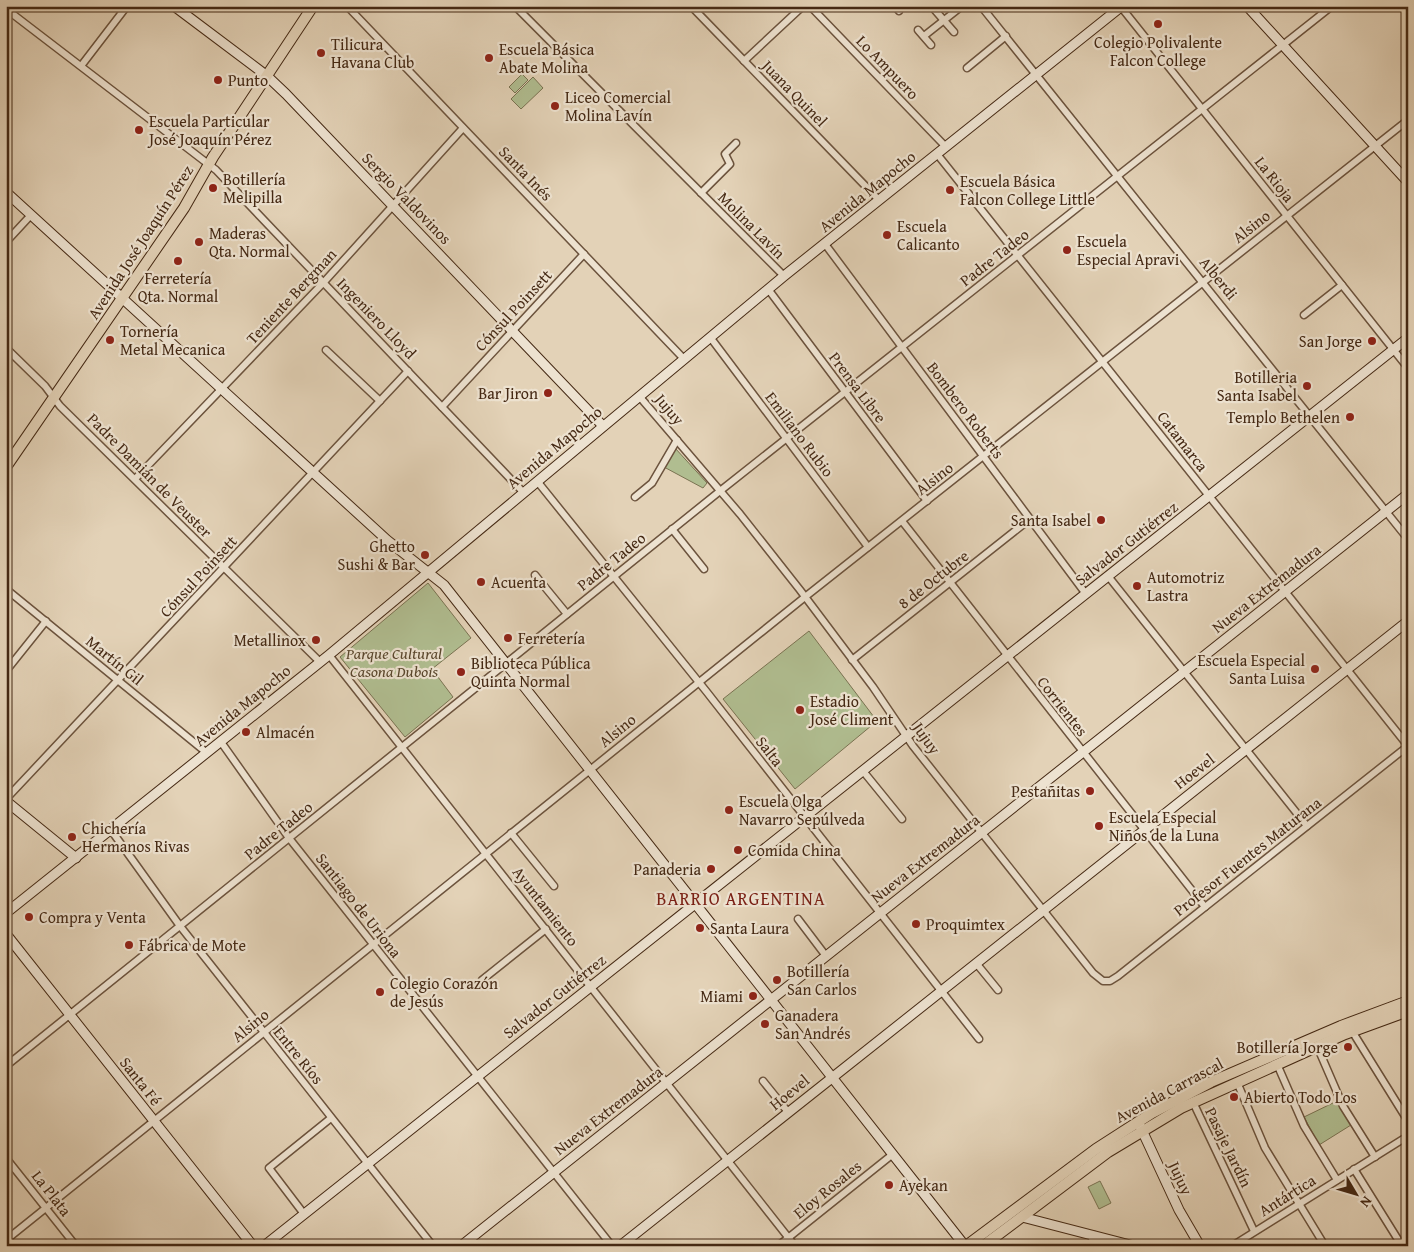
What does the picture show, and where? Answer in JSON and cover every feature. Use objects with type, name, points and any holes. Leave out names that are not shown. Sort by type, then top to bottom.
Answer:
[{"type":"main road","name":"Sergio Valdovinos","points":[[174,6],[266,76],[293,100],[603,426]]},
{"type":"main road","name":"Avenida José Joaquín Pérez","points":[[6,467],[184,208],[209,164],[312,6]]},
{"type":"main road","name":"Avenida Mapocho","points":[[6,914],[329,655],[768,289],[1122,6]]},
{"type":"main road","points":[[1247,6],[1408,182]]},
{"type":"main road","points":[[6,192],[387,540],[444,585],[966,1246]]},
{"type":"main road","name":"Salvador Gutiérrez","points":[[264,1246],[1408,338]]},
{"type":"main road","name":"Nueva Extremadura","points":[[461,1246],[1408,494]]},
{"type":"main road","name":"Hoevel","points":[[620,1246],[1408,621]]},
{"type":"main road","points":[[6,800],[76,858]]},
{"type":"main road","name":"Santa Fé","points":[[6,934],[253,1246]]},
{"type":"main road","name":"Avenida Carrascal","points":[[966,1246],[1089,1154],[1211,1082],[1358,1018],[1408,1001]]},
{"type":"main road","name":"Avenida Carrascal","points":[[984,1246],[1108,1152],[1140,1125],[1352,1031],[1408,1011]]},
{"type":"main road","name":"Jujuy","points":[[1140,1125],[1181,1215],[1200,1246]]},
{"type":"main road","points":[[1022,1216],[1134,1246]]},
{"type":"street","points":[[81,66],[127,6]]},
{"type":"street","name":"Santa Inés","points":[[347,6],[684,359]]},
{"type":"street","name":"Molina Lavín","points":[[515,6],[784,276]]},
{"type":"street","name":"Juana Quinel","points":[[691,6],[879,200]]},
{"type":"street","points":[[744,60],[803,6]]},
{"type":"street","name":"Lo Ampuero","points":[[810,6],[946,147]]},
{"type":"street","points":[[924,36],[962,6]]},
{"type":"street","name":"Alberdi","points":[[981,6],[1408,539]]},
{"type":"street","name":"La Rioja","points":[[1122,6],[1408,368]]},
{"type":"street","name":"Padre Tadeo","points":[[6,1066],[720,491],[1332,6]]},
{"type":"street","name":"Ingeniero Lloyd","points":[[6,9],[209,164],[523,492]]},
{"type":"street","points":[[934,9],[954,32]]},
{"type":"street","points":[[918,30],[931,45]]},
{"type":"street","points":[[967,68],[1006,36]]},
{"type":"street","name":"Alsino","points":[[6,1240],[698,682],[1408,120]]},
{"type":"street","name":"Teniente Bergman","points":[[135,479],[324,282],[463,128]]},
{"type":"street","name":"Molina Lavín","points":[[701,193],[730,164],[726,154],[736,143]]},
{"type":"street","name":"Catamarca","points":[[937,154],[1408,746]]},
{"type":"street","points":[[6,242],[31,215]]},
{"type":"street","name":"Bombero Roberts","points":[[825,244],[1086,594]]},
{"type":"street","name":"Cónsul Poinsett","points":[[442,407],[584,254]]},
{"type":"street","points":[[1304,314],[1342,285]]},
{"type":"street","name":"Prensa Libre","points":[[768,289],[926,501]]},
{"type":"street","name":"Emiliano Rubio","points":[[710,337],[868,548]]},
{"type":"street","name":"Padre Damián de Veuster","points":[[6,348],[53,396],[60,406],[320,662]]},
{"type":"street","points":[[326,350],[380,401]]},
{"type":"street","name":"Cónsul Poinsett","points":[[6,800],[408,371]]},
{"type":"street","name":"Jujuy","points":[[640,396],[720,491],[805,597],[981,833],[1100,980]]},
{"type":"street","name":"Jujuy","points":[[635,497],[652,483],[677,440]]},
{"type":"street","name":"Salta","points":[[537,481],[979,1039]]},
{"type":"street","name":"Corrientes","points":[[902,520],[1205,907]]},
{"type":"street","name":"8 de Octubre","points":[[852,660],[1030,520]]},
{"type":"street","points":[[672,530],[704,569]]},
{"type":"street","points":[[535,575],[567,614]]},
{"type":"street","points":[[1108,576],[1307,826]]},
{"type":"street","name":"Martín Gil","points":[[6,588],[207,753]]},
{"type":"street","points":[[6,670],[46,621]]},
{"type":"street","name":"Ayuntamiento","points":[[329,655],[796,1246]]},
{"type":"street","name":"Santiago de Uriona","points":[[221,742],[289,838],[612,1246]]},
{"type":"street","name":"Profesor Fuentes Maturana","points":[[1100,980],[1106,982],[1113,979],[1408,746]]},
{"type":"street","points":[[863,771],[902,819]]},
{"type":"street","name":"Entre Ríos","points":[[111,830],[180,926],[433,1246]]},
{"type":"street","points":[[511,833],[554,886]]},
{"type":"street","points":[[798,919],[826,956]]},
{"type":"street","points":[[482,980],[546,928]]},
{"type":"street","points":[[976,963],[998,990]]},
{"type":"street","points":[[1352,1031],[1408,1121]]},
{"type":"street","points":[[1317,1046],[1342,1106],[1374,1156]]},
{"type":"street","points":[[1277,1064],[1304,1126],[1337,1180]]},
{"type":"street","points":[[763,1081],[788,1112]]},
{"type":"street","points":[[1237,1082],[1265,1148],[1325,1246]]},
{"type":"street","name":"Pasaje Jardín","points":[[1193,1102],[1254,1231]]},
{"type":"street","points":[[304,1214],[269,1168],[331,1118]]},
{"type":"street","name":"Antártica","points":[[1232,1246],[1408,1136]]},
{"type":"street","name":"Eloy Rosales","points":[[778,1246],[893,1154]]},
{"type":"street","name":"La Plata","points":[[6,1158],[76,1246]]},
{"type":"street","points":[[1354,1169],[1402,1246]]},
{"type":"street","points":[[1090,1246],[1094,1235]]},
{"type":"green space","points":[[522,74],[528,80],[515,93],[509,87]]},
{"type":"green space","points":[[533,77],[543,88],[521,109],[511,99]]},
{"type":"green space","points":[[675,448],[707,483],[703,488],[664,467]]},
{"type":"green space","name":"Parque Cultural Casona Dubois","points":[[428,583],[471,638],[432,669],[453,697],[405,737],[340,657]]},
{"type":"green space","name":"Estadio José Climent","points":[[809,631],[877,721],[795,789],[723,699]]},
{"type":"green space","points":[[1337,1101],[1351,1125],[1319,1145],[1304,1117]]},
{"type":"green space","points":[[1100,1181],[1111,1203],[1099,1209],[1088,1187]]},
{"type":"place","name":"Colegio Polivalente Falcon College","points":[[1158,24]]},
{"type":"place","name":"Tilicura Havana Club","points":[[321,53]]},
{"type":"place","name":"Escuela Básica Abate Molina","points":[[489,58]]},
{"type":"place","name":"Punto","points":[[218,80]]},
{"type":"place","name":"Liceo Comercial Molina Lavín","points":[[555,106]]},
{"type":"place","name":"Escuela Particular José Joaquín Pérez","points":[[139,130]]},
{"type":"place","name":"Botillería Melipilla","points":[[213,188]]},
{"type":"place","name":"Escuela Básica Falcon College Little","points":[[950,190]]},
{"type":"place","name":"Escuela Calicanto","points":[[887,235]]},
{"type":"place","name":"Maderas Qta. Normal","points":[[199,242]]},
{"type":"place","name":"Escuela Especial Apravi","points":[[1067,250]]},
{"type":"place","name":"Ferretería Qta. Normal","points":[[178,261]]},
{"type":"place","name":"Tornería Metal Mecanica","points":[[110,340]]},
{"type":"place","name":"San Jorge","points":[[1372,341]]},
{"type":"place","name":"Botilleria Santa Isabel","points":[[1307,386]]},
{"type":"place","name":"Bar Jiron","points":[[548,393]]},
{"type":"place","name":"Templo Bethelen","points":[[1350,417]]},
{"type":"place","name":"Santa Isabel","points":[[1101,520]]},
{"type":"place","name":"Ghetto Sushi & Bar","points":[[425,555]]},
{"type":"place","name":"Acuenta","points":[[481,582]]},
{"type":"place","name":"Automotriz Lastra","points":[[1137,586]]},
{"type":"place","name":"Ferretería","points":[[508,638]]},
{"type":"place","name":"Metallinox","points":[[316,640]]},
{"type":"place","name":"Escuela Especial Santa Luisa","points":[[1315,669]]},
{"type":"place","name":"Biblioteca Pública Quinta Normal","points":[[461,672]]},
{"type":"place","name":"Estadio José Climent","points":[[800,710]]},
{"type":"place","name":"Almacén","points":[[246,732]]},
{"type":"place","name":"Pestañitas","points":[[1090,791]]},
{"type":"place","name":"Escuela Olga Navarro Sepúlveda","points":[[729,810]]},
{"type":"place","name":"Escuela Especial Niños de la Luna","points":[[1099,826]]},
{"type":"place","name":"Chichería Hermanos Rivas","points":[[72,837]]},
{"type":"place","name":"Comida China","points":[[738,850]]},
{"type":"place","name":"Panaderia","points":[[711,869]]},
{"type":"place","name":"Compra y Venta","points":[[29,917]]},
{"type":"place","name":"Proquimtex","points":[[916,924]]},
{"type":"place","name":"Santa Laura","points":[[700,928]]},
{"type":"place","name":"Fábrica de Mote","points":[[129,945]]},
{"type":"place","name":"Botillería San Carlos","points":[[777,980]]},
{"type":"place","name":"Colegio Corazón de Jesús","points":[[380,992]]},
{"type":"place","name":"Miami","points":[[753,996]]},
{"type":"place","name":"Ganadera San Andrés","points":[[765,1024]]},
{"type":"place","name":"Botillería Jorge","points":[[1348,1047]]},
{"type":"place","name":"Abierto Todo Los","points":[[1234,1097]]},
{"type":"place","name":"Ayekan","points":[[889,1185]]},
{"type":"district","name":"BARRIO ARGENTINA","points":[[741,898]]}]
